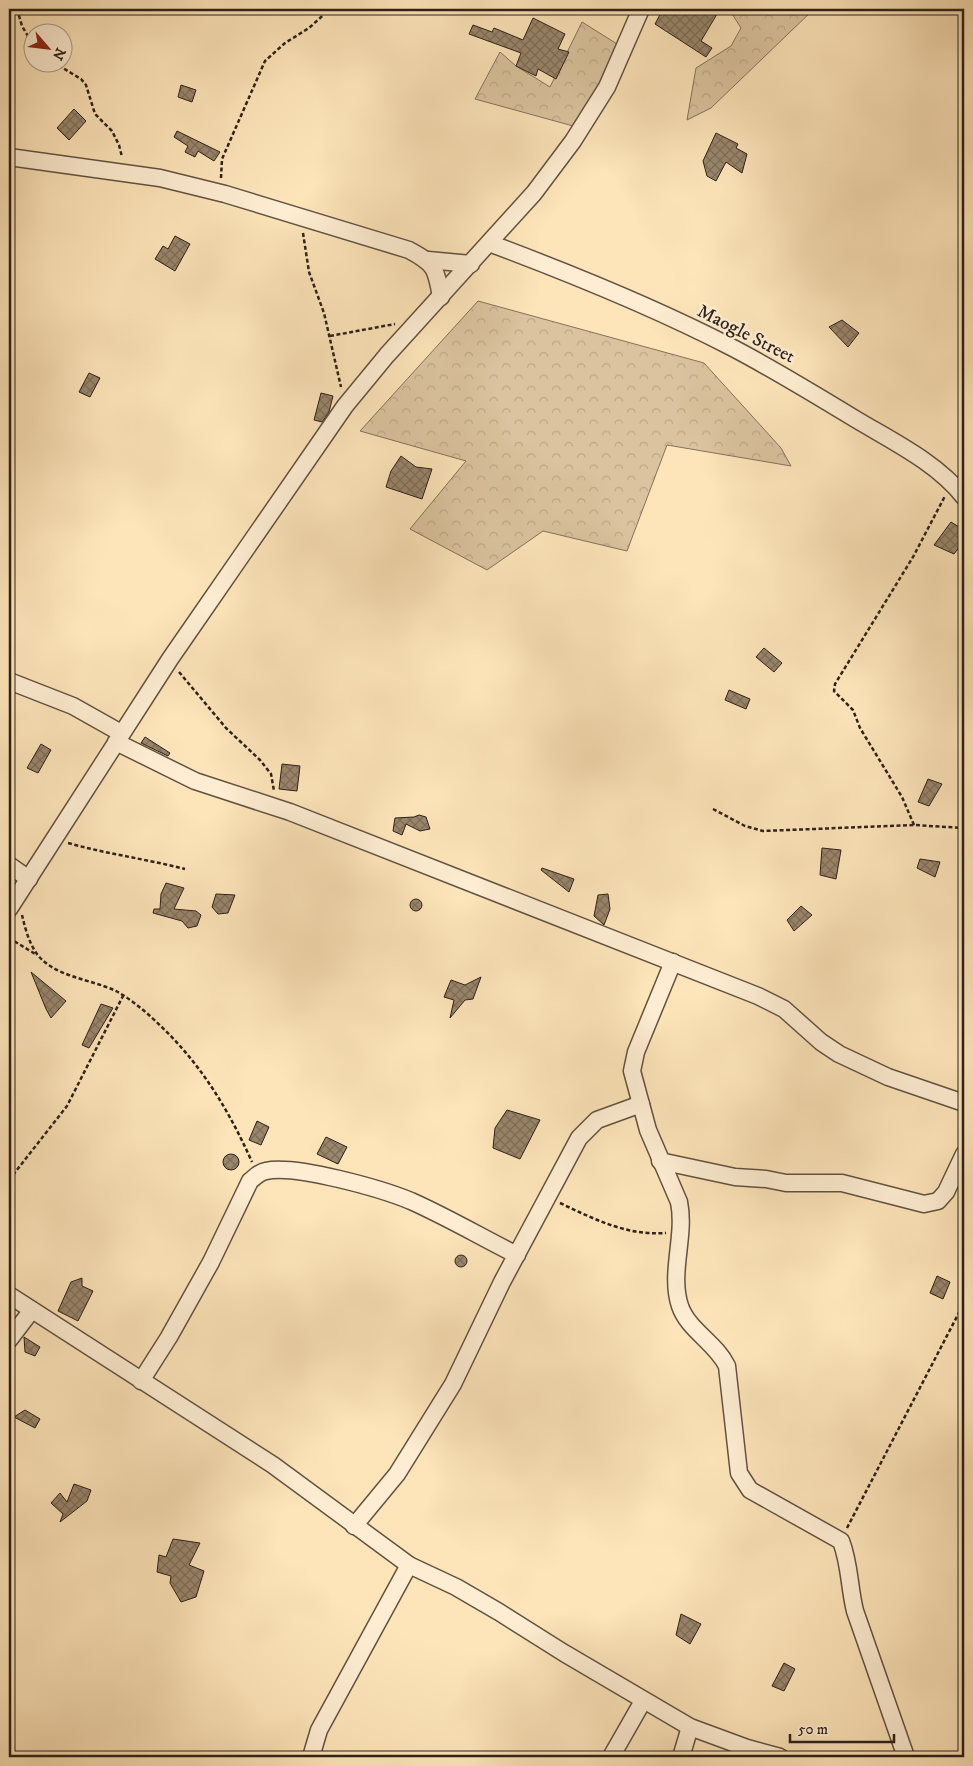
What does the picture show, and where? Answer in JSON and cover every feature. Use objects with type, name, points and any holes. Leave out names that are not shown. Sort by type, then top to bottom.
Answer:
[{"type":"street","points":[[13,903],[170,659],[345,406],[534,193],[573,142],[607,87],[641,9]]},
{"type":"street","points":[[9,157],[160,178],[225,194],[402,248],[428,260],[471,264]]},
{"type":"street","name":"Maogle Street","points":[[489,242],[648,307],[732,347],[789,378],[920,458],[964,497]]},
{"type":"street","points":[[428,260],[435,270],[441,297]]},
{"type":"street","points":[[9,681],[73,706],[118,738],[195,781],[275,807],[758,996],[784,1009],[821,1042],[839,1054],[888,1077],[964,1103]]},
{"type":"street","points":[[9,865],[29,879]]},
{"type":"street","points":[[673,962],[636,1052],[632,1071],[660,1162],[679,1202],[682,1214],[677,1288],[680,1305],[686,1317],[723,1357],[727,1366],[740,1473],[750,1490],[841,1541],[847,1557],[850,1590],[855,1611],[906,1757]]},
{"type":"street","points":[[354,1526],[397,1474],[422,1438],[453,1384],[516,1255],[579,1138],[597,1120],[641,1104]]},
{"type":"street","points":[[660,1162],[735,1177],[766,1179],[786,1183],[842,1184],[924,1204],[938,1201],[946,1192],[964,1154]]},
{"type":"street","points":[[141,1380],[169,1337],[211,1262],[250,1181],[257,1174],[266,1170],[289,1170],[365,1187],[410,1201],[516,1255]]},
{"type":"street","points":[[9,1295],[199,1415],[273,1465],[409,1565],[456,1587],[690,1727],[748,1748],[780,1757]]},
{"type":"street","points":[[9,1340],[32,1310]]},
{"type":"street","points":[[311,1757],[319,1730],[409,1565]]},
{"type":"street","points":[[611,1757],[643,1700]]},
{"type":"street","points":[[681,1757],[690,1727]]},
{"type":"path","points":[[17,9],[22,26]]},
{"type":"path","points":[[225,194],[221,176],[222,159],[266,61],[285,42],[309,28],[330,9]]},
{"type":"path","points":[[69,72],[81,79],[86,85],[95,114],[116,138],[125,173]]},
{"type":"path","points":[[302,219],[309,272],[330,336],[345,406]]},
{"type":"path","points":[[330,336],[421,319]]},
{"type":"path","points":[[914,825],[902,797],[860,728],[853,710],[834,690],[853,654],[913,557],[951,484]]},
{"type":"path","points":[[170,659],[200,699],[271,774],[275,807]]},
{"type":"path","points":[[713,809],[745,826],[763,831],[914,825],[964,828]]},
{"type":"path","points":[[55,840],[185,870]]},
{"type":"path","points":[[13,903],[37,955]]},
{"type":"path","points":[[9,938],[37,955],[53,968],[95,982],[123,996],[148,1014],[200,1068],[224,1106],[257,1174]]},
{"type":"path","points":[[9,1180],[67,1106],[123,996]]},
{"type":"path","points":[[546,1197],[610,1226],[628,1231],[657,1234],[680,1232]]},
{"type":"path","points":[[841,1541],[964,1304]]},
{"type":"green space","points":[[729,9],[814,9],[711,108],[687,120],[696,68],[731,46],[741,28]]},
{"type":"green space","points":[[582,22],[625,49],[584,129],[475,99],[500,52],[516,66],[550,87]]},
{"type":"green space","points":[[478,301],[704,363],[781,448],[791,466],[667,445],[627,551],[543,531],[487,570],[410,529],[466,461],[360,431]]},
{"type":"building","points":[[663,9],[720,9],[701,41],[712,48],[706,57],[655,24]]},
{"type":"building","points":[[533,18],[565,34],[558,49],[569,52],[556,79],[538,69],[536,76],[516,66],[521,53],[469,34],[473,25],[492,32],[494,28],[523,40]]},
{"type":"building","points":[[181,85],[196,90],[192,102],[178,97]]},
{"type":"building","points":[[74,109],[86,121],[69,140],[57,128]]},
{"type":"building","points":[[177,131],[220,152],[214,161],[198,151],[195,157],[185,152],[188,146],[174,137]]},
{"type":"building","points":[[716,133],[738,144],[736,148],[747,154],[742,173],[726,162],[716,181],[707,176],[703,161]]},
{"type":"building","points":[[175,236],[190,244],[175,271],[155,259],[163,246],[168,249]]},
{"type":"building","points":[[842,320],[859,333],[848,347],[829,327]]},
{"type":"building","points":[[89,373],[100,378],[90,397],[79,392]]},
{"type":"building","points":[[321,393],[333,396],[329,412],[322,422],[314,420]]},
{"type":"building","points":[[401,456],[416,467],[432,469],[422,499],[386,487],[391,471]]},
{"type":"building","points":[[951,522],[964,530],[964,541],[954,554],[934,545]]},
{"type":"building","points":[[764,648],[782,663],[774,672],[756,657]]},
{"type":"building","points":[[729,690],[750,699],[746,709],[725,700]]},
{"type":"building","points":[[145,737],[170,753],[168,756],[141,743]]},
{"type":"building","points":[[41,744],[51,750],[38,773],[27,768]]},
{"type":"building","points":[[282,764],[300,766],[297,791],[279,789]]},
{"type":"building","points":[[928,779],[942,784],[929,806],[918,802]]},
{"type":"building","points":[[419,815],[426,817],[430,829],[420,831],[406,824],[402,835],[393,831],[395,818]]},
{"type":"building","points":[[822,848],[841,850],[836,879],[820,875]]},
{"type":"building","points":[[920,859],[940,862],[935,877],[917,868]]},
{"type":"building","points":[[542,868],[574,879],[569,892],[541,870]]},
{"type":"building","points":[[166,883],[184,888],[174,909],[196,911],[201,915],[197,926],[188,928],[182,921],[153,913],[154,909],[160,909],[161,894]]},
{"type":"building","points":[[216,894],[235,895],[228,913],[218,914],[212,907]]},
{"type":"building","points":[[608,894],[610,909],[604,925],[594,916],[598,895]]},
{"type":"building","points":[[414,899],[418,899],[422,905],[418,911],[414,911],[410,907],[410,903]]},
{"type":"building","points":[[801,906],[812,915],[794,931],[787,920]]},
{"type":"building","points":[[31,972],[66,1001],[51,1018],[46,1009]]},
{"type":"building","points":[[481,977],[473,999],[465,1000],[450,1018],[454,1000],[444,997],[451,980],[465,985]]},
{"type":"building","points":[[101,1004],[113,1008],[89,1048],[82,1045]]},
{"type":"building","points":[[507,1110],[540,1120],[520,1159],[493,1148],[495,1128]]},
{"type":"building","points":[[257,1121],[269,1127],[261,1145],[249,1140]]},
{"type":"building","points":[[326,1137],[347,1147],[338,1164],[317,1154]]},
{"type":"building","points":[[228,1154],[234,1154],[239,1159],[237,1168],[228,1170],[223,1165],[223,1159]]},
{"type":"building","points":[[459,1255],[463,1255],[467,1261],[463,1267],[459,1267],[455,1263],[455,1259]]},
{"type":"building","points":[[937,1276],[950,1282],[943,1299],[930,1293]]},
{"type":"building","points":[[82,1278],[82,1286],[93,1291],[78,1321],[58,1311],[71,1282]]},
{"type":"building","points":[[24,1337],[40,1347],[35,1356],[25,1352]]},
{"type":"building","points":[[25,1410],[40,1419],[35,1428],[14,1417]]},
{"type":"building","points":[[74,1484],[91,1490],[87,1501],[60,1522],[63,1514],[51,1503],[60,1493],[67,1502]]},
{"type":"building","points":[[173,1539],[200,1543],[189,1565],[204,1571],[196,1597],[181,1602],[170,1583],[171,1576],[157,1572],[159,1555],[166,1557]]},
{"type":"building","points":[[681,1614],[701,1624],[690,1644],[676,1635]]},
{"type":"building","points":[[784,1663],[795,1669],[784,1691],[772,1686]]}]
